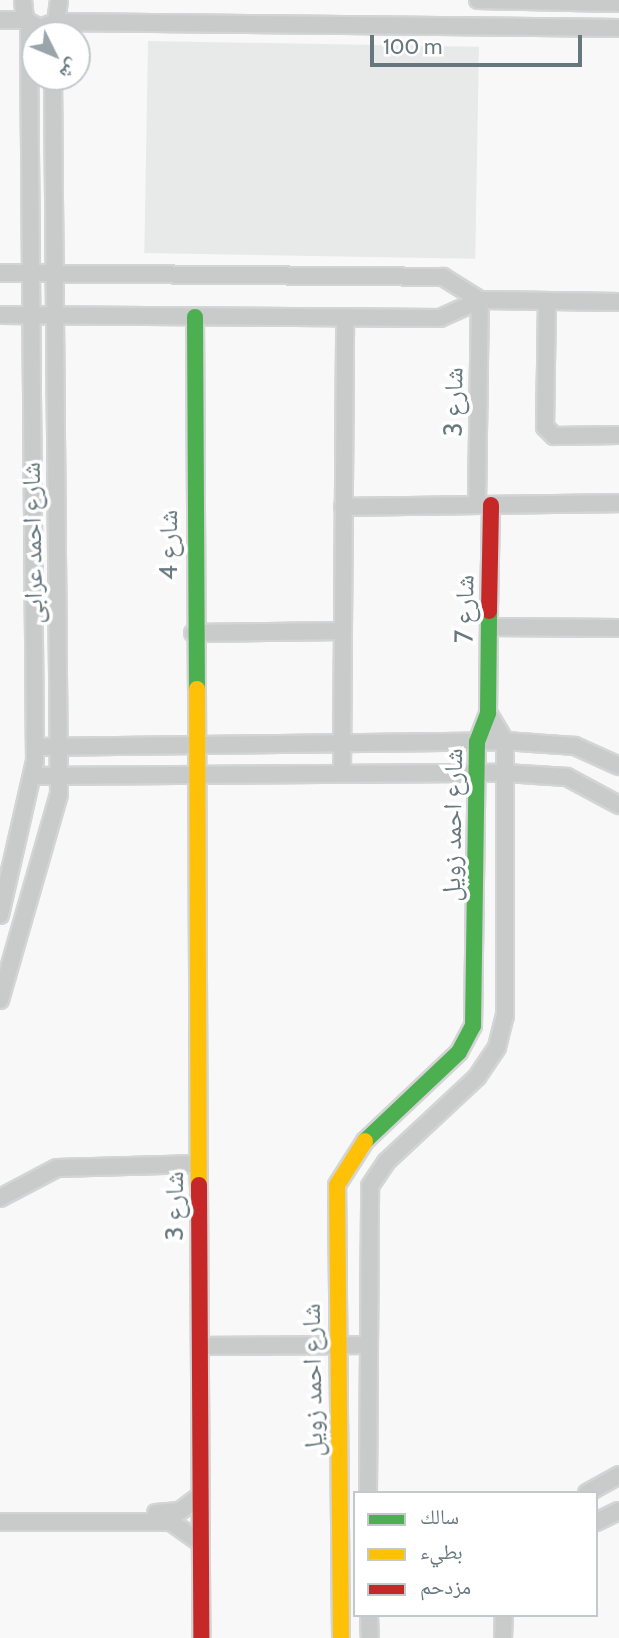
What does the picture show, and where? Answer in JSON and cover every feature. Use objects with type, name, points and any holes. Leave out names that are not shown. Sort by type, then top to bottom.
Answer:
[{"type":"street","name":"شارع احمد عرابى","points":[[23,0],[27,21]]},
{"type":"street","points":[[54,21],[59,0]]},
{"type":"street","points":[[478,0],[619,3]]},
{"type":"street","points":[[0,20],[21,22]]},
{"type":"street","points":[[91,27],[619,28]]},
{"type":"street","name":"شارع احمد عرابى","points":[[0,915],[33,776],[35,747],[28,91]]},
{"type":"street","name":"شارع احمد عرابى","points":[[0,1000],[54,820],[60,776],[53,91]]},
{"type":"street","points":[[0,273],[443,277],[480,300]]},
{"type":"street","points":[[0,315],[447,318],[480,300],[619,302]]},
{"type":"street","name":"شارع 3","points":[[480,300],[484,505]]},
{"type":"street","points":[[547,300],[545,427],[554,436],[619,435]]},
{"type":"street","name":"شارع 4","points":[[192,773],[195,317]]},
{"type":"street","points":[[342,771],[345,318]]},
{"type":"street","points":[[343,507],[619,503]]},
{"type":"street","name":"شارع 7","points":[[484,505],[490,627],[488,713]]},
{"type":"street","points":[[490,627],[619,628]]},
{"type":"street","points":[[193,633],[342,631]]},
{"type":"street","name":"شارع احمد زويل","points":[[368,1491],[370,1186],[387,1162],[477,1077],[503,1030],[505,741],[488,713]]},
{"type":"street","name":"شارع احمد زويل","points":[[341,1638],[347,1502],[337,1345],[335,1199],[341,1172],[460,1052],[473,1026],[477,742],[488,713]]},
{"type":"street","points":[[35,747],[505,741],[575,746],[619,766]]},
{"type":"street","points":[[33,776],[342,771],[505,773],[567,777],[619,805]]},
{"type":"street","name":"شارع 3","points":[[192,773],[199,1164],[201,1638]]},
{"type":"street","points":[[0,1198],[57,1168],[199,1164]]},
{"type":"street","points":[[200,1346],[367,1345]]},
{"type":"street","points":[[591,1491],[619,1475]]},
{"type":"street","points":[[0,1513],[172,1513],[200,1496]]},
{"type":"street","points":[[598,1521],[619,1511]]},
{"type":"street","points":[[0,1522],[171,1522],[200,1542]]},
{"type":"street","points":[[369,1617],[370,1638]]},
{"type":"street","points":[[503,1617],[503,1638]]},
{"type":"shaded area","points":[[148,41],[479,47],[475,259],[144,253]]},
{"type":"traffic: fast","points":[[195,317],[197,689]]},
{"type":"traffic: fast","points":[[365,1141],[459,1052],[473,1026],[477,742],[488,713],[489,611]]},
{"type":"traffic: slow","points":[[197,689],[199,1185]]},
{"type":"traffic: slow","points":[[341,1638],[337,1185],[365,1141]]},
{"type":"traffic: jam","points":[[489,611],[491,505]]},
{"type":"traffic: jam","points":[[199,1185],[201,1638]]}]
